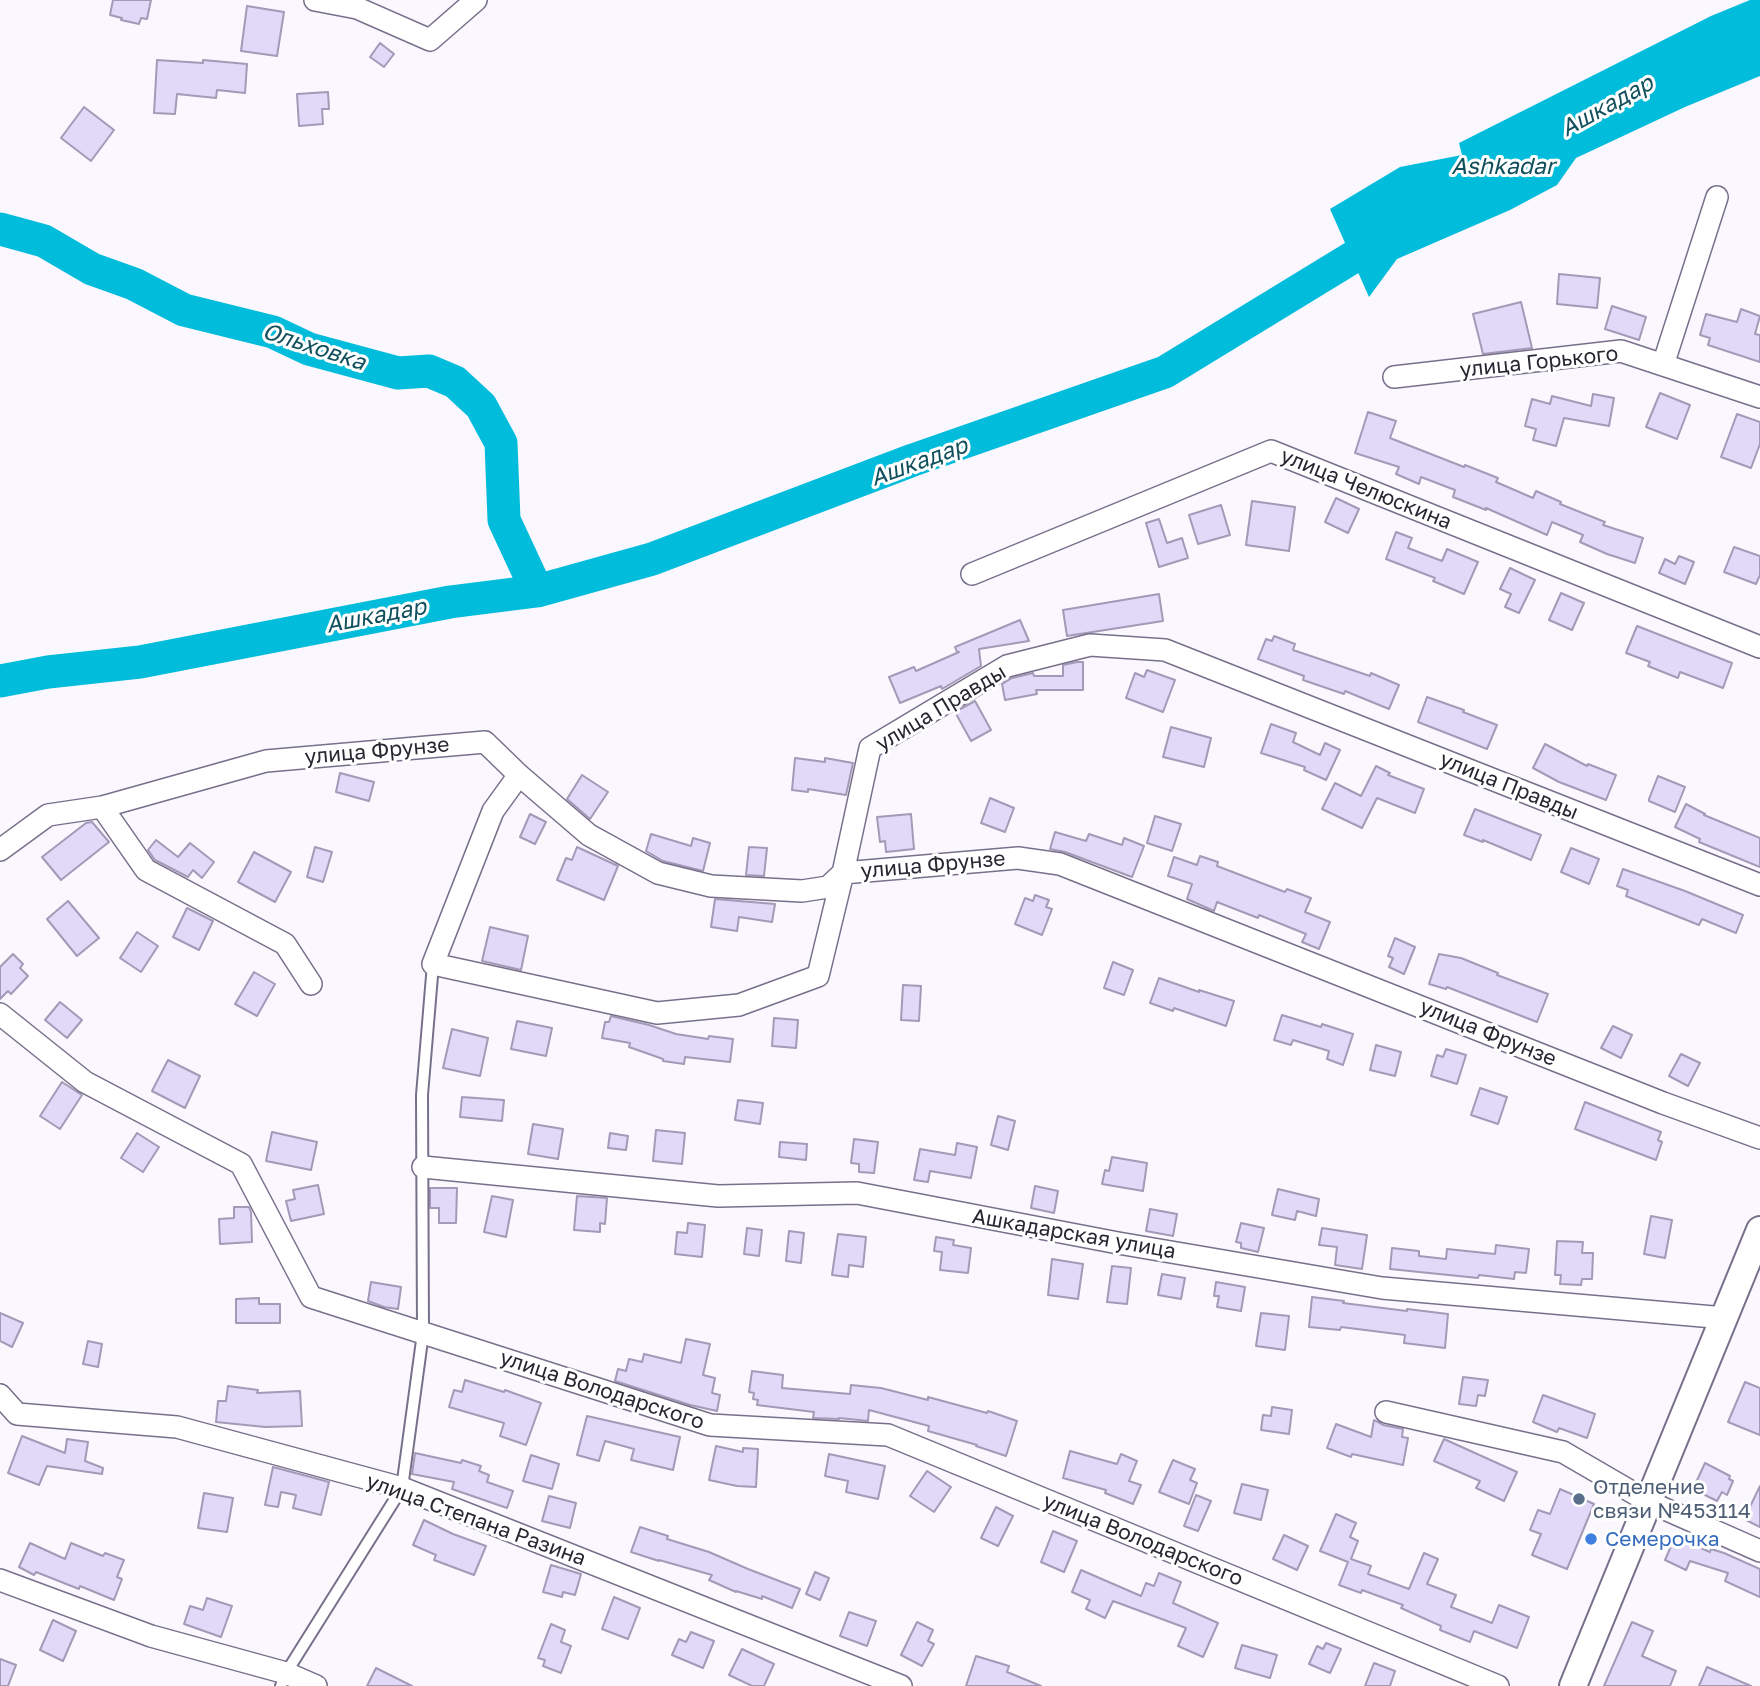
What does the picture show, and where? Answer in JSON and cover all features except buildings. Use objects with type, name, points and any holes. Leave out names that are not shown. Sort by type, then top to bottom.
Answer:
[{"type":"street","points":[[315,0],[357,8],[430,40],[476,0]]},
{"type":"street","points":[[1663,365],[1717,197]]},
{"type":"street","name":"улица Горького","points":[[1394,377],[1621,351],[1760,397]]},
{"type":"street","name":"улица Челюскина","points":[[972,574],[1271,451],[1760,647]]},
{"type":"street","name":"улица Правды","points":[[433,964],[657,1013],[738,1005],[818,976],[870,748],[1007,666],[1090,645],[1165,649],[1760,885]]},
{"type":"street","name":"улица Фрунзе","points":[[0,850],[48,815],[102,807],[266,761],[485,742],[589,835],[658,873],[711,886],[802,891],[828,887],[843,873],[1018,858],[1060,864],[1650,1098],[1760,1138]]},
{"type":"street","points":[[433,964],[494,811],[519,775]]},
{"type":"street","points":[[102,807],[146,870],[285,944],[311,984]]},
{"type":"street","name":"улица Володарского","points":[[0,1014],[85,1082],[241,1164],[311,1297],[710,1425],[888,1435],[1498,1686]]},
{"type":"street","name":"Ашкадарская улица","points":[[423,1167],[718,1196],[857,1194],[1382,1289],[1725,1318]]},
{"type":"street","points":[[1573,1686],[1760,1230]]},
{"type":"street","name":"улица Степана Разина","points":[[0,1395],[17,1414],[177,1427],[402,1488],[901,1686]]},
{"type":"street","points":[[1385,1412],[1563,1452],[1649,1502],[1760,1551]]},
{"type":"street","points":[[0,1580],[151,1636],[284,1680],[316,1686]]},
{"type":"lane","points":[[284,1680],[402,1488],[424,1333],[422,1095],[433,964]]},
{"type":"water","name":"Ashkadar","points":[[1750,0],[1760,0],[1760,76],[1685,107],[1576,158],[1557,185],[1510,210],[1397,259],[1369,297],[1330,209],[1400,167],[1462,155],[1459,143],[1711,16]]},
{"type":"waterway","name":"Ольховка","points":[[0,229],[44,241],[92,269],[134,284],[184,310],[273,332],[309,349],[398,373],[429,371],[455,382],[481,406],[501,443],[504,520],[537,591]]},
{"type":"waterway","name":"Ашкадар","points":[[0,681],[48,672],[140,662],[450,602],[537,591],[652,559],[913,460],[1165,372],[1391,234]]},
{"type":"place","name":"Отделение связи №453114","points":[[1579,1499]]},
{"type":"place","name":"Семерочка","points":[[1591,1539]]}]
